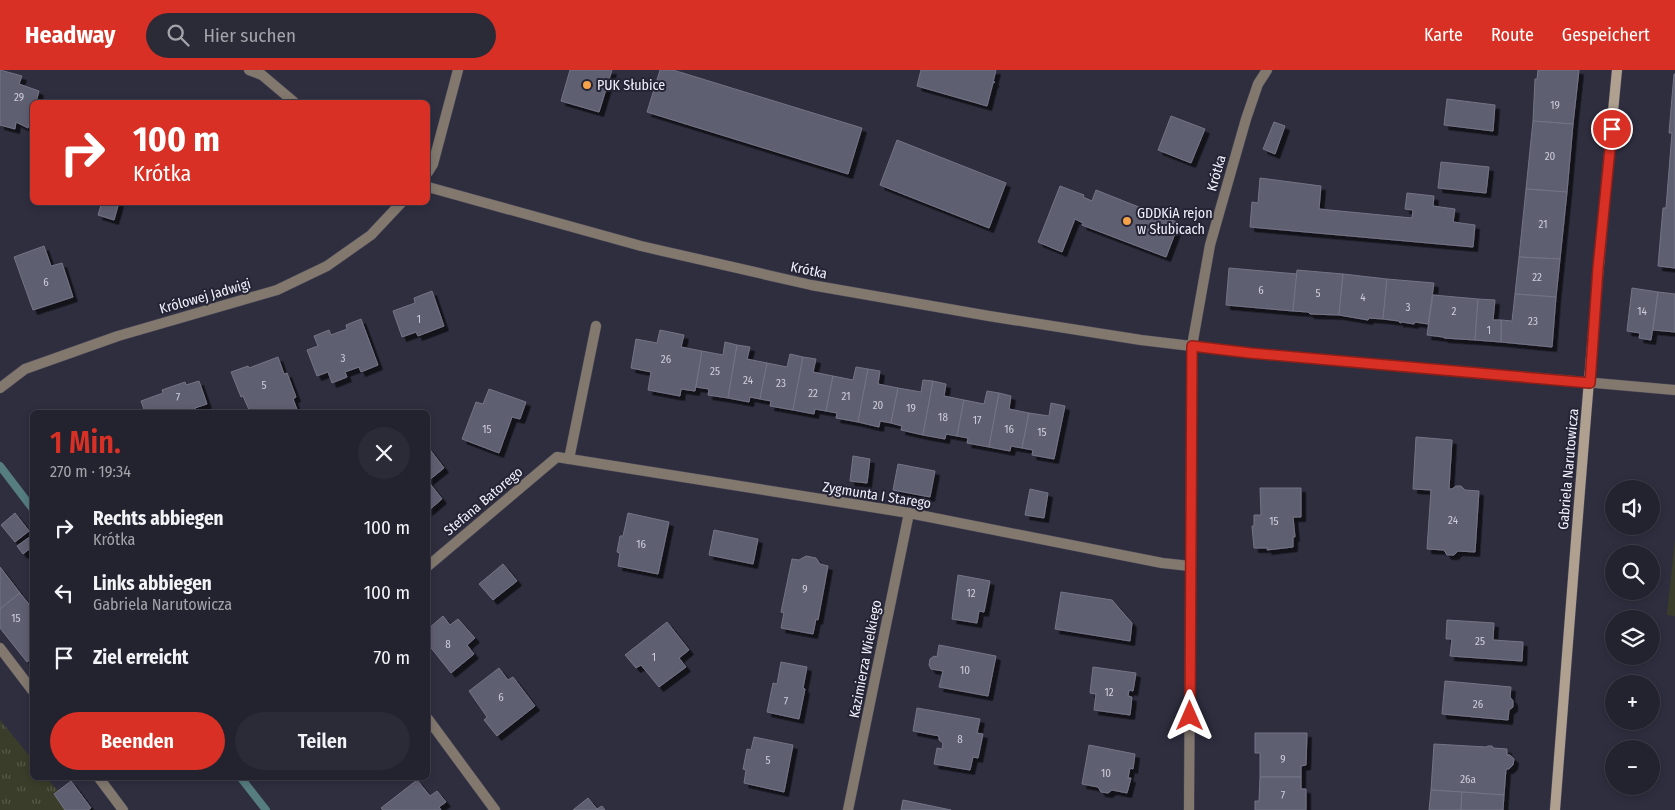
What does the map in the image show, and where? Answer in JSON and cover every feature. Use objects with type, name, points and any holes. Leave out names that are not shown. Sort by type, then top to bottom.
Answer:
[{"type":"street","points":[[249,70],[262,75],[292,100]]},
{"type":"street","points":[[430,169],[433,164],[458,70]]},
{"type":"street","name":"Krótka","points":[[1192,346],[1212,236],[1246,118],[1258,84],[1267,70]]},
{"type":"street","name":"Gabriela Narutowicza","points":[[1555,810],[1583,447],[1617,70]]},
{"type":"street","name":"Krótka","points":[[430,188],[641,246],[810,285],[990,316],[1250,353],[1675,390]]},
{"type":"street","name":"Królowej Jadwigi","points":[[0,388],[25,369],[118,336],[277,290],[327,266],[371,235],[399,205]]},
{"type":"street","points":[[569,459],[596,326]]},
{"type":"street","points":[[1189,810],[1192,346]]},
{"type":"street","name":"Zygmunta I Starego","points":[[557,457],[908,513],[1162,563],[1190,566]]},
{"type":"street","name":"Stefana Batorego","points":[[430,564],[557,457]]},
{"type":"street","name":"Kazimierza Wielkiego","points":[[848,810],[908,513]]},
{"type":"street","points":[[0,648],[30,687]]},
{"type":"street","points":[[430,722],[495,810]]},
{"type":"street","points":[[100,780],[123,810]]},
{"type":"green space","points":[[1675,539],[1675,616],[1667,615]]},
{"type":"green space","points":[[0,720],[30,757],[30,780],[49,780],[74,810],[0,810]]},
{"type":"building","points":[[0,70],[22,76],[19,84],[39,91],[37,100],[30,100],[28,128],[16,122],[15,129],[0,125]]},
{"type":"building","name":"PUK Słubice","points":[[570,70],[612,70],[599,112],[561,101]]},
{"type":"building","points":[[660,70],[673,70],[862,128],[848,174],[647,112]]},
{"type":"building","points":[[921,70],[996,70],[993,82],[995,82],[993,83],[987,106],[917,86]]},
{"type":"building","points":[[1538,70],[1579,70],[1573,124],[1533,121],[1535,79],[1537,79]]},
{"type":"building","points":[[1674,74],[1675,268],[1658,266],[1663,208],[1666,208],[1672,133],[1669,133]]},
{"type":"building","points":[[1447,99],[1495,105],[1493,131],[1444,125]]},
{"type":"building","points":[[1171,116],[1205,129],[1191,163],[1158,150]]},
{"type":"building","points":[[1533,121],[1573,124],[1567,192],[1526,189]]},
{"type":"building","points":[[1274,122],[1285,126],[1275,154],[1263,149]]},
{"type":"building","points":[[897,140],[1006,183],[989,228],[880,185]]},
{"type":"building","points":[[1441,162],[1489,167],[1486,193],[1438,188]]},
{"type":"building","points":[[1260,178],[1321,186],[1319,209],[1412,218],[1413,210],[1405,209],[1407,193],[1434,196],[1433,206],[1455,209],[1453,222],[1475,225],[1473,247],[1250,227],[1252,202],[1258,203]]},
{"type":"building","name":"GDDKiA rejon w Słubicach","points":[[1060,186],[1084,195],[1083,197],[1092,201],[1096,190],[1179,223],[1166,257],[1082,225],[1083,223],[1075,219],[1062,252],[1038,242]]},
{"type":"building","points":[[1526,189],[1567,192],[1560,259],[1519,257]]},
{"type":"building","points":[[101,205],[118,205],[114,220],[98,215]]},
{"type":"building","points":[[44,246],[51,266],[62,263],[73,297],[33,310],[14,257]]},
{"type":"building","points":[[1519,257],[1560,259],[1556,297],[1515,294]]},
{"type":"building","points":[[1229,268],[1297,274],[1293,311],[1226,305]]},
{"type":"building","points":[[1297,270],[1343,274],[1339,315],[1310,314],[1308,312],[1293,311]]},
{"type":"building","points":[[1343,274],[1387,279],[1383,319],[1369,318],[1368,320],[1339,315]]},
{"type":"building","points":[[1387,279],[1434,283],[1428,324],[1415,322],[1414,324],[1400,323],[1399,321],[1383,319]]},
{"type":"building","points":[[1632,288],[1658,292],[1651,340],[1639,338],[1640,333],[1627,331]]},
{"type":"building","points":[[432,291],[444,326],[418,336],[416,332],[402,337],[393,311],[415,303],[414,298]]},
{"type":"building","points":[[1658,292],[1675,294],[1675,332],[1653,330]]},
{"type":"building","points":[[1515,294],[1556,297],[1552,347],[1501,342],[1501,320],[1512,321]]},
{"type":"building","points":[[1433,295],[1478,299],[1475,340],[1427,335]]},
{"type":"building","points":[[1478,299],[1495,300],[1493,320],[1501,320],[1501,342],[1475,340]]},
{"type":"building","points":[[361,319],[378,365],[361,372],[359,367],[345,372],[347,377],[332,383],[328,372],[317,376],[307,350],[318,346],[314,336],[329,330],[331,335],[347,329],[346,325]]},
{"type":"building","points":[[660,330],[684,335],[681,347],[702,351],[695,391],[681,389],[680,396],[648,390],[651,372],[631,368],[636,339],[657,343]]},
{"type":"building","points":[[725,342],[737,345],[728,398],[708,395],[709,389],[696,387],[702,351],[723,355]]},
{"type":"building","points":[[737,345],[750,347],[747,359],[767,363],[760,399],[750,397],[749,402],[728,398]]},
{"type":"building","points":[[790,354],[803,357],[793,410],[770,406],[771,401],[760,399],[767,363],[787,367]]},
{"type":"building","points":[[278,357],[284,374],[287,373],[296,397],[293,399],[297,410],[249,410],[243,396],[241,397],[231,372],[248,366],[249,368]]},
{"type":"building","points":[[803,357],[816,359],[813,372],[833,376],[826,411],[815,409],[814,414],[793,410]]},
{"type":"building","points":[[856,367],[868,369],[858,422],[836,418],[837,413],[826,411],[833,376],[853,380]]},
{"type":"building","points":[[868,369],[880,371],[878,384],[898,388],[891,423],[880,421],[879,427],[858,422]]},
{"type":"building","points":[[923,380],[933,381],[923,435],[901,430],[902,426],[891,423],[898,388],[921,392]]},
{"type":"building","points":[[199,381],[207,404],[195,408],[196,410],[144,410],[141,401],[163,393],[162,390],[185,382],[186,385]]},
{"type":"building","points":[[933,381],[946,384],[944,396],[964,400],[957,436],[946,434],[945,439],[923,435]]},
{"type":"building","points":[[489,389],[526,402],[520,419],[512,417],[499,453],[462,439],[476,402],[483,404]]},
{"type":"building","points":[[987,391],[999,393],[989,447],[967,443],[968,438],[957,436],[964,400],[984,404]]},
{"type":"building","points":[[999,393],[1011,396],[1009,409],[1029,413],[1022,448],[1011,446],[1010,451],[989,447]]},
{"type":"building","points":[[1051,403],[1065,406],[1054,459],[1032,455],[1033,450],[1022,448],[1029,413],[1049,416]]},
{"type":"building","points":[[1416,437],[1452,440],[1449,489],[1461,486],[1465,490],[1479,491],[1475,552],[1458,551],[1454,555],[1447,555],[1444,550],[1427,549],[1431,490],[1413,489]]},
{"type":"building","points":[[430,450],[444,468],[430,479]]},
{"type":"building","points":[[853,456],[870,459],[867,483],[850,481]]},
{"type":"building","points":[[898,464],[935,471],[930,497],[893,490]]},
{"type":"building","points":[[430,484],[442,499],[430,509]]},
{"type":"building","points":[[1260,488],[1301,488],[1301,517],[1293,517],[1295,537],[1293,537],[1293,547],[1267,550],[1268,548],[1254,548],[1252,526],[1254,526],[1254,515],[1261,515]]},
{"type":"building","points":[[1030,489],[1048,493],[1044,518],[1025,515]]},
{"type":"building","points":[[15,513],[29,531],[15,542],[1,525]]},
{"type":"building","points":[[628,513],[669,522],[658,574],[618,566],[620,553],[617,552],[620,536],[623,536]]},
{"type":"building","points":[[714,530],[758,539],[753,564],[709,555]]},
{"type":"building","points":[[30,537],[30,549],[23,554],[17,546]]},
{"type":"building","points":[[806,556],[816,558],[820,564],[828,566],[818,620],[816,619],[813,634],[781,628],[784,613],[781,612],[792,559],[799,560]]},
{"type":"building","points":[[503,564],[517,581],[493,600],[479,584]]},
{"type":"building","points":[[0,567],[20,593],[0,609]]},
{"type":"building","points":[[958,575],[990,581],[984,612],[979,611],[977,623],[952,619]]},
{"type":"building","points":[[1061,592],[1112,600],[1132,623],[1130,641],[1055,629]]},
{"type":"building","points":[[20,593],[30,606],[30,660],[27,662],[0,628],[0,609]]},
{"type":"building","points":[[443,616],[450,625],[458,619],[475,638],[467,645],[474,654],[451,673],[430,647],[430,627]]},
{"type":"building","points":[[1447,620],[1494,623],[1493,640],[1523,642],[1522,661],[1450,656],[1452,639],[1446,639]]},
{"type":"building","points":[[667,622],[689,650],[679,658],[686,667],[659,687],[641,665],[636,668],[625,655]]},
{"type":"building","points":[[939,645],[996,656],[988,696],[939,687],[943,671],[931,669],[929,665],[930,659],[934,656],[937,657]]},
{"type":"building","points":[[781,662],[807,667],[799,719],[767,712],[773,683],[777,684]]},
{"type":"building","points":[[1093,667],[1136,673],[1133,691],[1129,690],[1128,696],[1132,697],[1130,715],[1094,710],[1096,694],[1090,693]]},
{"type":"building","points":[[499,668],[508,680],[513,677],[535,706],[497,736],[484,720],[487,717],[469,691]]},
{"type":"building","points":[[1445,681],[1511,687],[1510,697],[1513,701],[1513,707],[1509,710],[1508,720],[1442,714]]},
{"type":"building","points":[[917,708],[980,719],[977,733],[983,734],[978,758],[973,757],[970,770],[934,764],[937,748],[942,749],[943,743],[939,740],[939,736],[913,731]]},
{"type":"building","points":[[1255,733],[1307,733],[1306,765],[1301,766],[1301,777],[1260,777],[1260,753],[1255,753]]},
{"type":"building","points":[[754,737],[793,745],[784,792],[744,783],[746,770],[743,769],[747,749],[751,750]]},
{"type":"building","points":[[1434,744],[1492,746],[1493,748],[1507,749],[1507,755],[1514,759],[1513,765],[1506,769],[1504,795],[1431,790]]},
{"type":"building","points":[[1089,745],[1135,754],[1133,769],[1130,768],[1128,778],[1131,778],[1127,793],[1112,790],[1108,793],[1101,792],[1098,787],[1082,784]]},
{"type":"building","points":[[1260,777],[1301,777],[1301,789],[1306,789],[1306,810],[1255,810],[1255,801],[1259,801]]},
{"type":"building","points":[[417,780],[430,796],[437,791],[446,802],[439,807],[441,810],[383,810],[381,808]]},
{"type":"building","points":[[71,781],[91,808],[88,810],[65,810],[54,794]]},
{"type":"building","points":[[1431,790],[1462,792],[1461,810],[1429,810]]},
{"type":"building","points":[[1462,792],[1504,795],[1503,810],[1461,810]]},
{"type":"building","points":[[588,798],[597,809],[602,806],[605,810],[573,810]]},
{"type":"building","points":[[903,800],[951,810],[901,810]]},
{"type":"waterway","points":[[0,466],[30,505]]},
{"type":"waterway","points":[[243,780],[266,810]]},
{"type":"place","name":"PUK Słubice","points":[[587,85]]},
{"type":"place","name":"GDDKiA rejon w Słubicach","points":[[1127,221]]},
{"type":"route","points":[[1190,716],[1190,392],[1192,346],[1250,353],[1590,383],[1594,314],[1612,129]]}]
